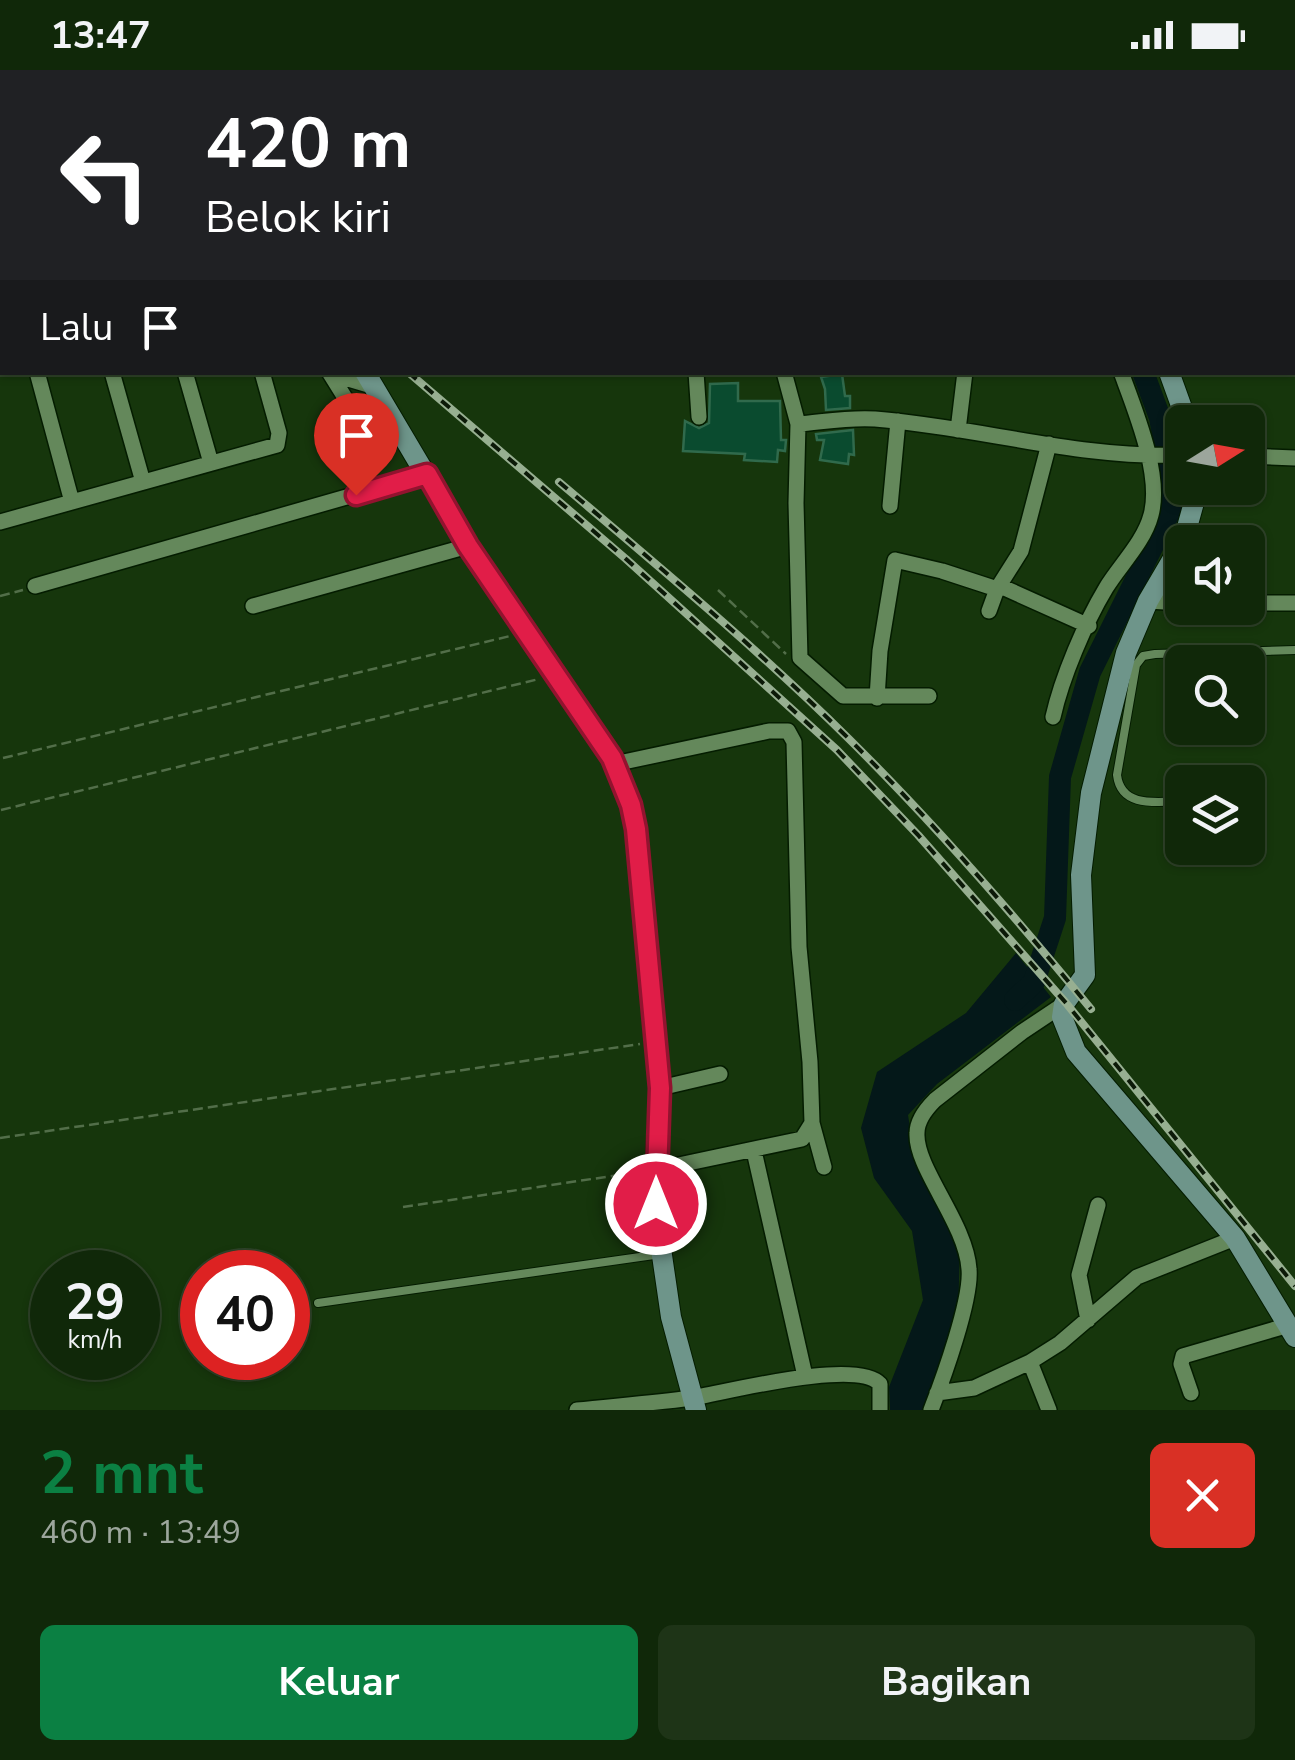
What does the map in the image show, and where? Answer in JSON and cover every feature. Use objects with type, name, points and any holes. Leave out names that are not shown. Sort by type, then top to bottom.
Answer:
[{"type":"street","points":[[38,375],[72,502]]},
{"type":"street","points":[[113,375],[143,482]]},
{"type":"street","points":[[186,375],[211,463]]},
{"type":"street","points":[[0,520],[277,445],[263,375]]},
{"type":"street","points":[[696,375],[699,417]]},
{"type":"street","points":[[785,375],[798,424],[800,658],[842,696],[928,696]]},
{"type":"street","points":[[958,430],[964,375]]},
{"type":"street","points":[[1053,716],[1072,657],[1103,594],[1151,516],[1150,456],[1122,375]]},
{"type":"street","points":[[1169,375],[1181,405]]},
{"type":"street","points":[[351,376],[352,410],[368,413],[388,408]]},
{"type":"street","points":[[351,376],[388,408],[468,546],[614,764],[631,805],[660,1088],[654,1170],[661,1254],[694,1404]]},
{"type":"street","points":[[798,424],[870,418],[1048,444],[1165,456]]},
{"type":"street","points":[[890,506],[898,421]]},
{"type":"street","points":[[989,610],[998,587],[1021,551],[1048,444]]},
{"type":"street","points":[[1265,457],[1295,458]]},
{"type":"street","points":[[36,586],[427,474]]},
{"type":"street","points":[[253,606],[468,546]]},
{"type":"street","points":[[877,698],[880,650],[895,560],[998,587],[1089,626]]},
{"type":"street","points":[[931,1410],[970,1286],[969,1267],[953,1216],[920,1148],[918,1126],[926,1108],[935,1100],[1064,1004],[1082,984],[1087,962],[1081,876],[1090,794],[1120,672],[1148,601],[1165,573]]},
{"type":"street","points":[[1148,601],[1165,602]]},
{"type":"street","points":[[1265,603],[1295,603]]},
{"type":"street","points":[[614,764],[769,732],[788,731],[794,742],[799,947],[812,1123],[824,1167]]},
{"type":"street","points":[[1064,1004],[1064,1028],[1076,1052],[1235,1238],[1292,1331],[1183,1356],[1181,1364],[1191,1392]]},
{"type":"street","points":[[660,1088],[720,1074]]},
{"type":"street","points":[[654,1170],[802,1140],[812,1123]]},
{"type":"street","points":[[754,1151],[805,1376]]},
{"type":"street","points":[[1088,1320],[1079,1275],[1098,1206]]},
{"type":"street","points":[[938,1393],[974,1388],[1030,1362],[1088,1320],[1137,1277],[1235,1238]]},
{"type":"street","points":[[1030,1362],[1049,1410]]},
{"type":"street","points":[[577,1410],[694,1404],[805,1376],[867,1374],[880,1384],[880,1410]]},
{"type":"lane","points":[[1165,802],[1123,795],[1116,775],[1136,665],[1143,656],[1295,650]]},
{"type":"lane","points":[[318,1302],[661,1254]]},
{"type":"path","points":[[0,596],[36,586]]},
{"type":"path","points":[[718,590],[793,661],[800,658]]},
{"type":"path","points":[[3,758],[526,632]]},
{"type":"path","points":[[1,810],[555,675]]},
{"type":"path","points":[[0,1138],[656,1042]]},
{"type":"path","points":[[403,1207],[654,1170]]},
{"type":"shaded area","points":[[1016,953],[1051,997],[937,1084],[908,1115],[914,1153],[960,1237],[958,1324],[926,1410],[890,1410],[889,1387],[923,1300],[912,1231],[874,1178],[861,1128],[877,1072],[966,1013]]},
{"type":"building","points":[[842,375],[850,408],[826,410],[821,377]]},
{"type":"building","points":[[738,383],[738,401],[780,401],[781,440],[786,440],[785,451],[778,450],[777,462],[744,460],[745,454],[683,451],[685,421],[699,428],[709,423],[710,384]]},
{"type":"building","points":[[853,430],[854,455],[849,454],[848,464],[820,460],[824,440],[817,440],[816,434]]},
{"type":"waterway","points":[[1015,1000],[1034,982],[1055,918],[1060,777],[1090,672],[1170,511],[1171,477],[1160,418],[1144,375]]},
{"type":"railway","points":[[411,375],[626,559],[837,750],[918,835],[1066,1003],[1295,1286]]},
{"type":"railway","points":[[559,482],[742,639],[848,738],[973,870],[1091,1009]]},
{"type":"route","points":[[356,495],[427,474],[468,546],[612,758],[636,829],[658,1055],[656,1204]]}]
